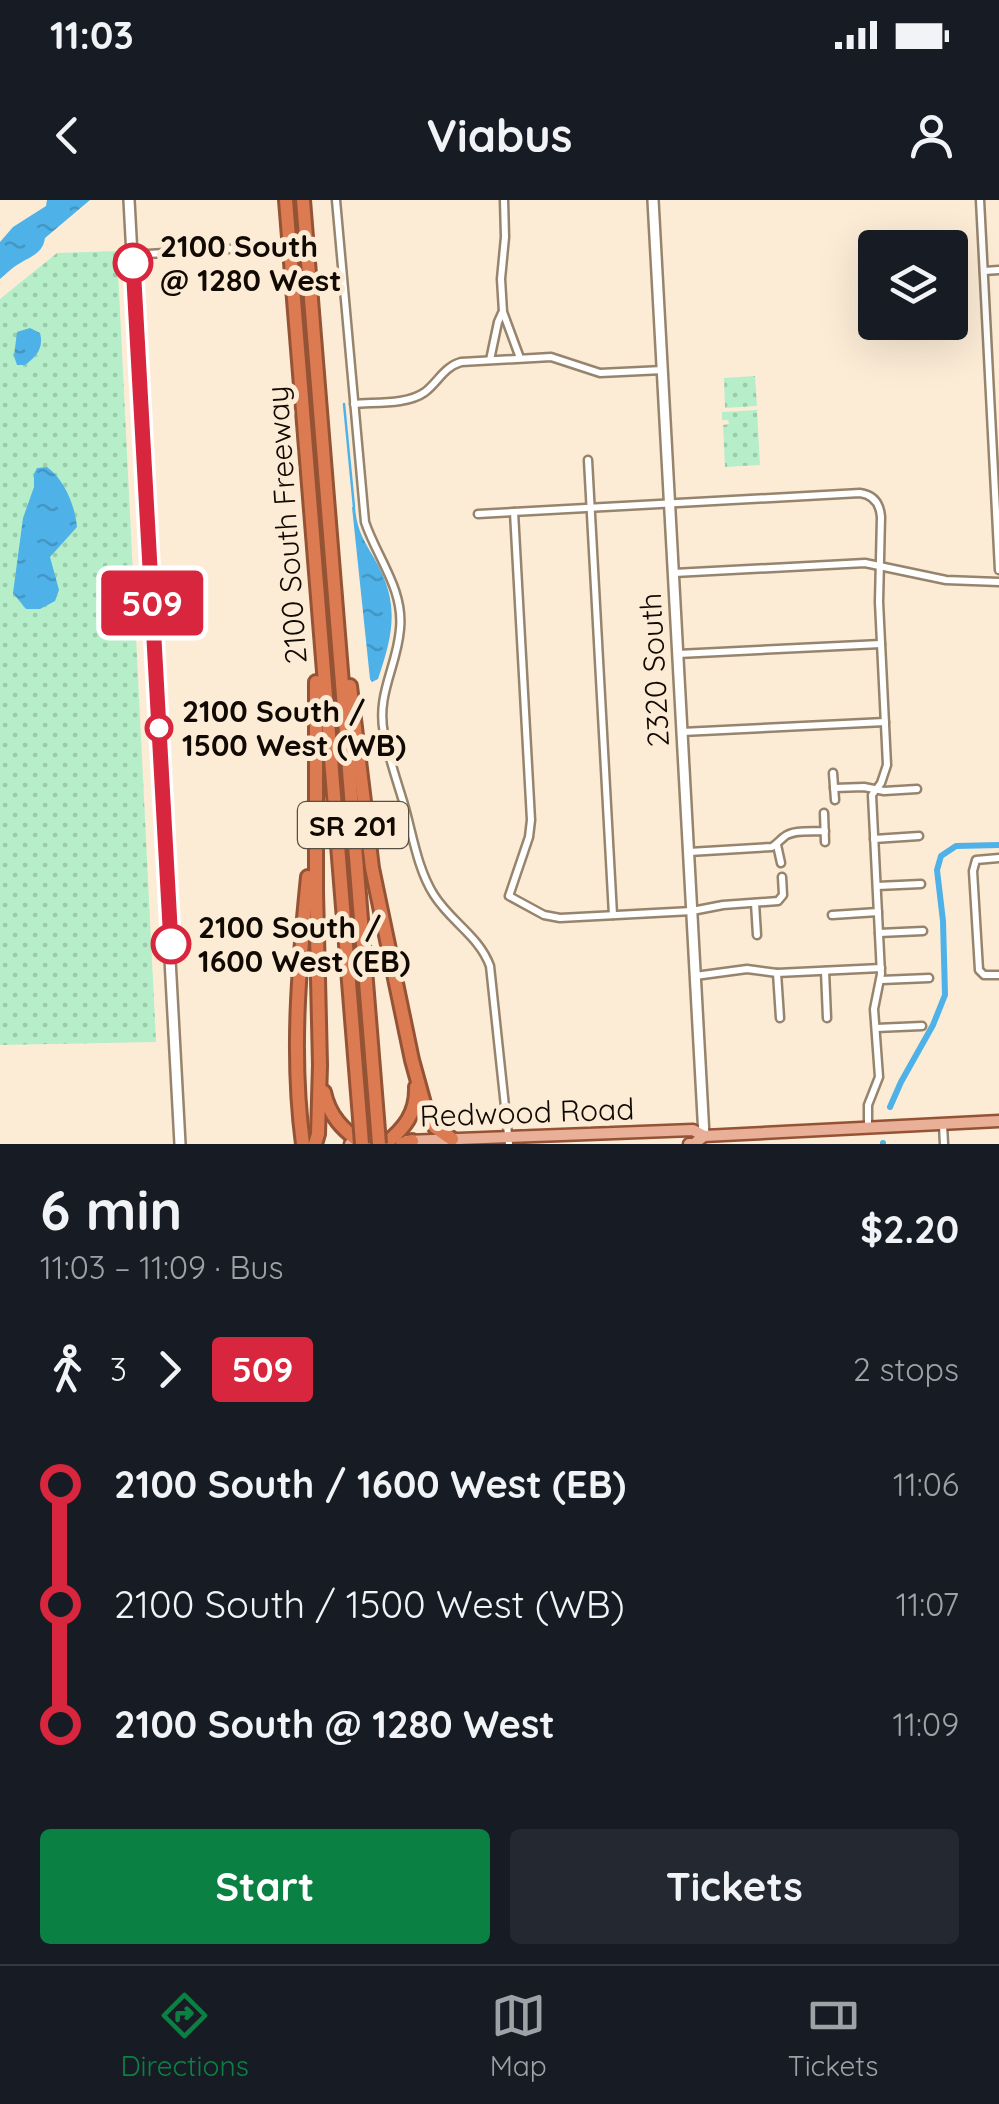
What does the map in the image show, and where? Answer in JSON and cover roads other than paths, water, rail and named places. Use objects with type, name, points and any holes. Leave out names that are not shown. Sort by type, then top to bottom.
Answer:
[{"type":"highway","name":"2100 South Freeway","points":[[286,200],[362,1144]]},
{"type":"highway","name":"2100 South Freeway","points":[[303,200],[377,1118],[393,1143]]},
{"type":"highway","points":[[328,531],[337,569],[372,868],[412,1060],[430,1122],[452,1139]]},
{"type":"highway","points":[[316,1144],[320,1065],[318,624]]},
{"type":"highway","points":[[302,1144],[297,1077],[298,968],[316,810]]},
{"type":"highway","points":[[393,1143],[414,1110],[412,1060]]},
{"type":"highway","points":[[320,1065],[325,1100],[333,1117],[362,1144]]},
{"type":"main road","name":"Redwood Road","points":[[689,1144],[999,1121]]},
{"type":"main road","name":"Redwood Road","points":[[350,1144],[693,1130],[704,1140]]},
{"type":"street","points":[[130,200],[180,1144]]},
{"type":"street","points":[[336,200],[365,522],[393,582],[400,613],[400,630],[383,695],[384,733],[429,886],[441,906],[480,945],[490,966],[508,1140]]},
{"type":"street","points":[[490,360],[502,312],[504,200]]},
{"type":"street","name":"2320 South","points":[[654,200],[704,1140]]},
{"type":"street","points":[[980,200],[995,425],[999,570]]},
{"type":"street","points":[[132,255],[244,248]]},
{"type":"street","points":[[984,271],[999,270]]},
{"type":"street","points":[[502,312],[520,358]]},
{"type":"street","points":[[354,404],[414,398],[426,392],[454,364],[490,360],[560,358],[600,374],[663,370]]},
{"type":"street","points":[[588,460],[612,915]]},
{"type":"street","points":[[478,514],[868,494],[879,504],[888,764],[872,794],[881,980],[875,1003],[878,1066],[868,1105],[868,1128]]},
{"type":"street","points":[[514,512],[530,837],[509,896],[544,915],[560,918],[692,911],[774,902],[783,892],[782,877]]},
{"type":"street","points":[[674,573],[857,563],[946,580],[999,582]]},
{"type":"street","points":[[678,654],[882,644]]},
{"type":"street","points":[[682,732],[885,722]]},
{"type":"street","points":[[834,773],[835,800]]},
{"type":"street","points":[[834,788],[917,789]]},
{"type":"street","points":[[824,814],[825,842]]},
{"type":"street","points":[[689,852],[777,845],[790,833],[825,831]]},
{"type":"street","points":[[874,839],[919,836]]},
{"type":"street","points":[[777,845],[781,863]]},
{"type":"street","points":[[999,858],[974,861],[973,876],[978,967],[984,976],[999,974]]},
{"type":"street","points":[[877,886],[921,884]]},
{"type":"street","points":[[755,904],[757,935]]},
{"type":"street","points":[[832,914],[878,912]]},
{"type":"street","points":[[879,933],[923,931]]},
{"type":"street","points":[[696,976],[748,969],[778,973],[881,968]]},
{"type":"street","points":[[824,971],[827,1018]]},
{"type":"street","points":[[778,973],[780,1018]]},
{"type":"street","points":[[881,980],[929,978]]},
{"type":"street","points":[[876,1028],[922,1026]]},
{"type":"street","points":[[943,1124],[944,1144]]},
{"type":"water","points":[[47,200],[90,200],[45,238],[37,253],[0,279],[0,242],[13,227],[46,206]]},
{"type":"water","points":[[30,328],[40,333],[40,348],[25,365],[17,365],[17,332]]},
{"type":"water","points":[[47,467],[68,494],[77,527],[50,557],[59,590],[55,601],[40,609],[26,609],[13,593],[23,518],[34,487],[34,474],[37,468]]},
{"type":"water","points":[[352,507],[385,580],[391,608],[387,649],[378,679],[372,682],[370,679]]},
{"type":"waterway","points":[[344,404],[354,507]]},
{"type":"waterway","points":[[890,1107],[945,995],[937,870],[941,856],[956,846],[999,845]]},
{"type":"place","name":"2100 South @ 1280 West","points":[[133,263]]},
{"type":"place","name":"2100 South / 1500 West (WB)","points":[[159,728]]},
{"type":"place","name":"2100 South / 1600 West (EB)","points":[[171,944]]}]
